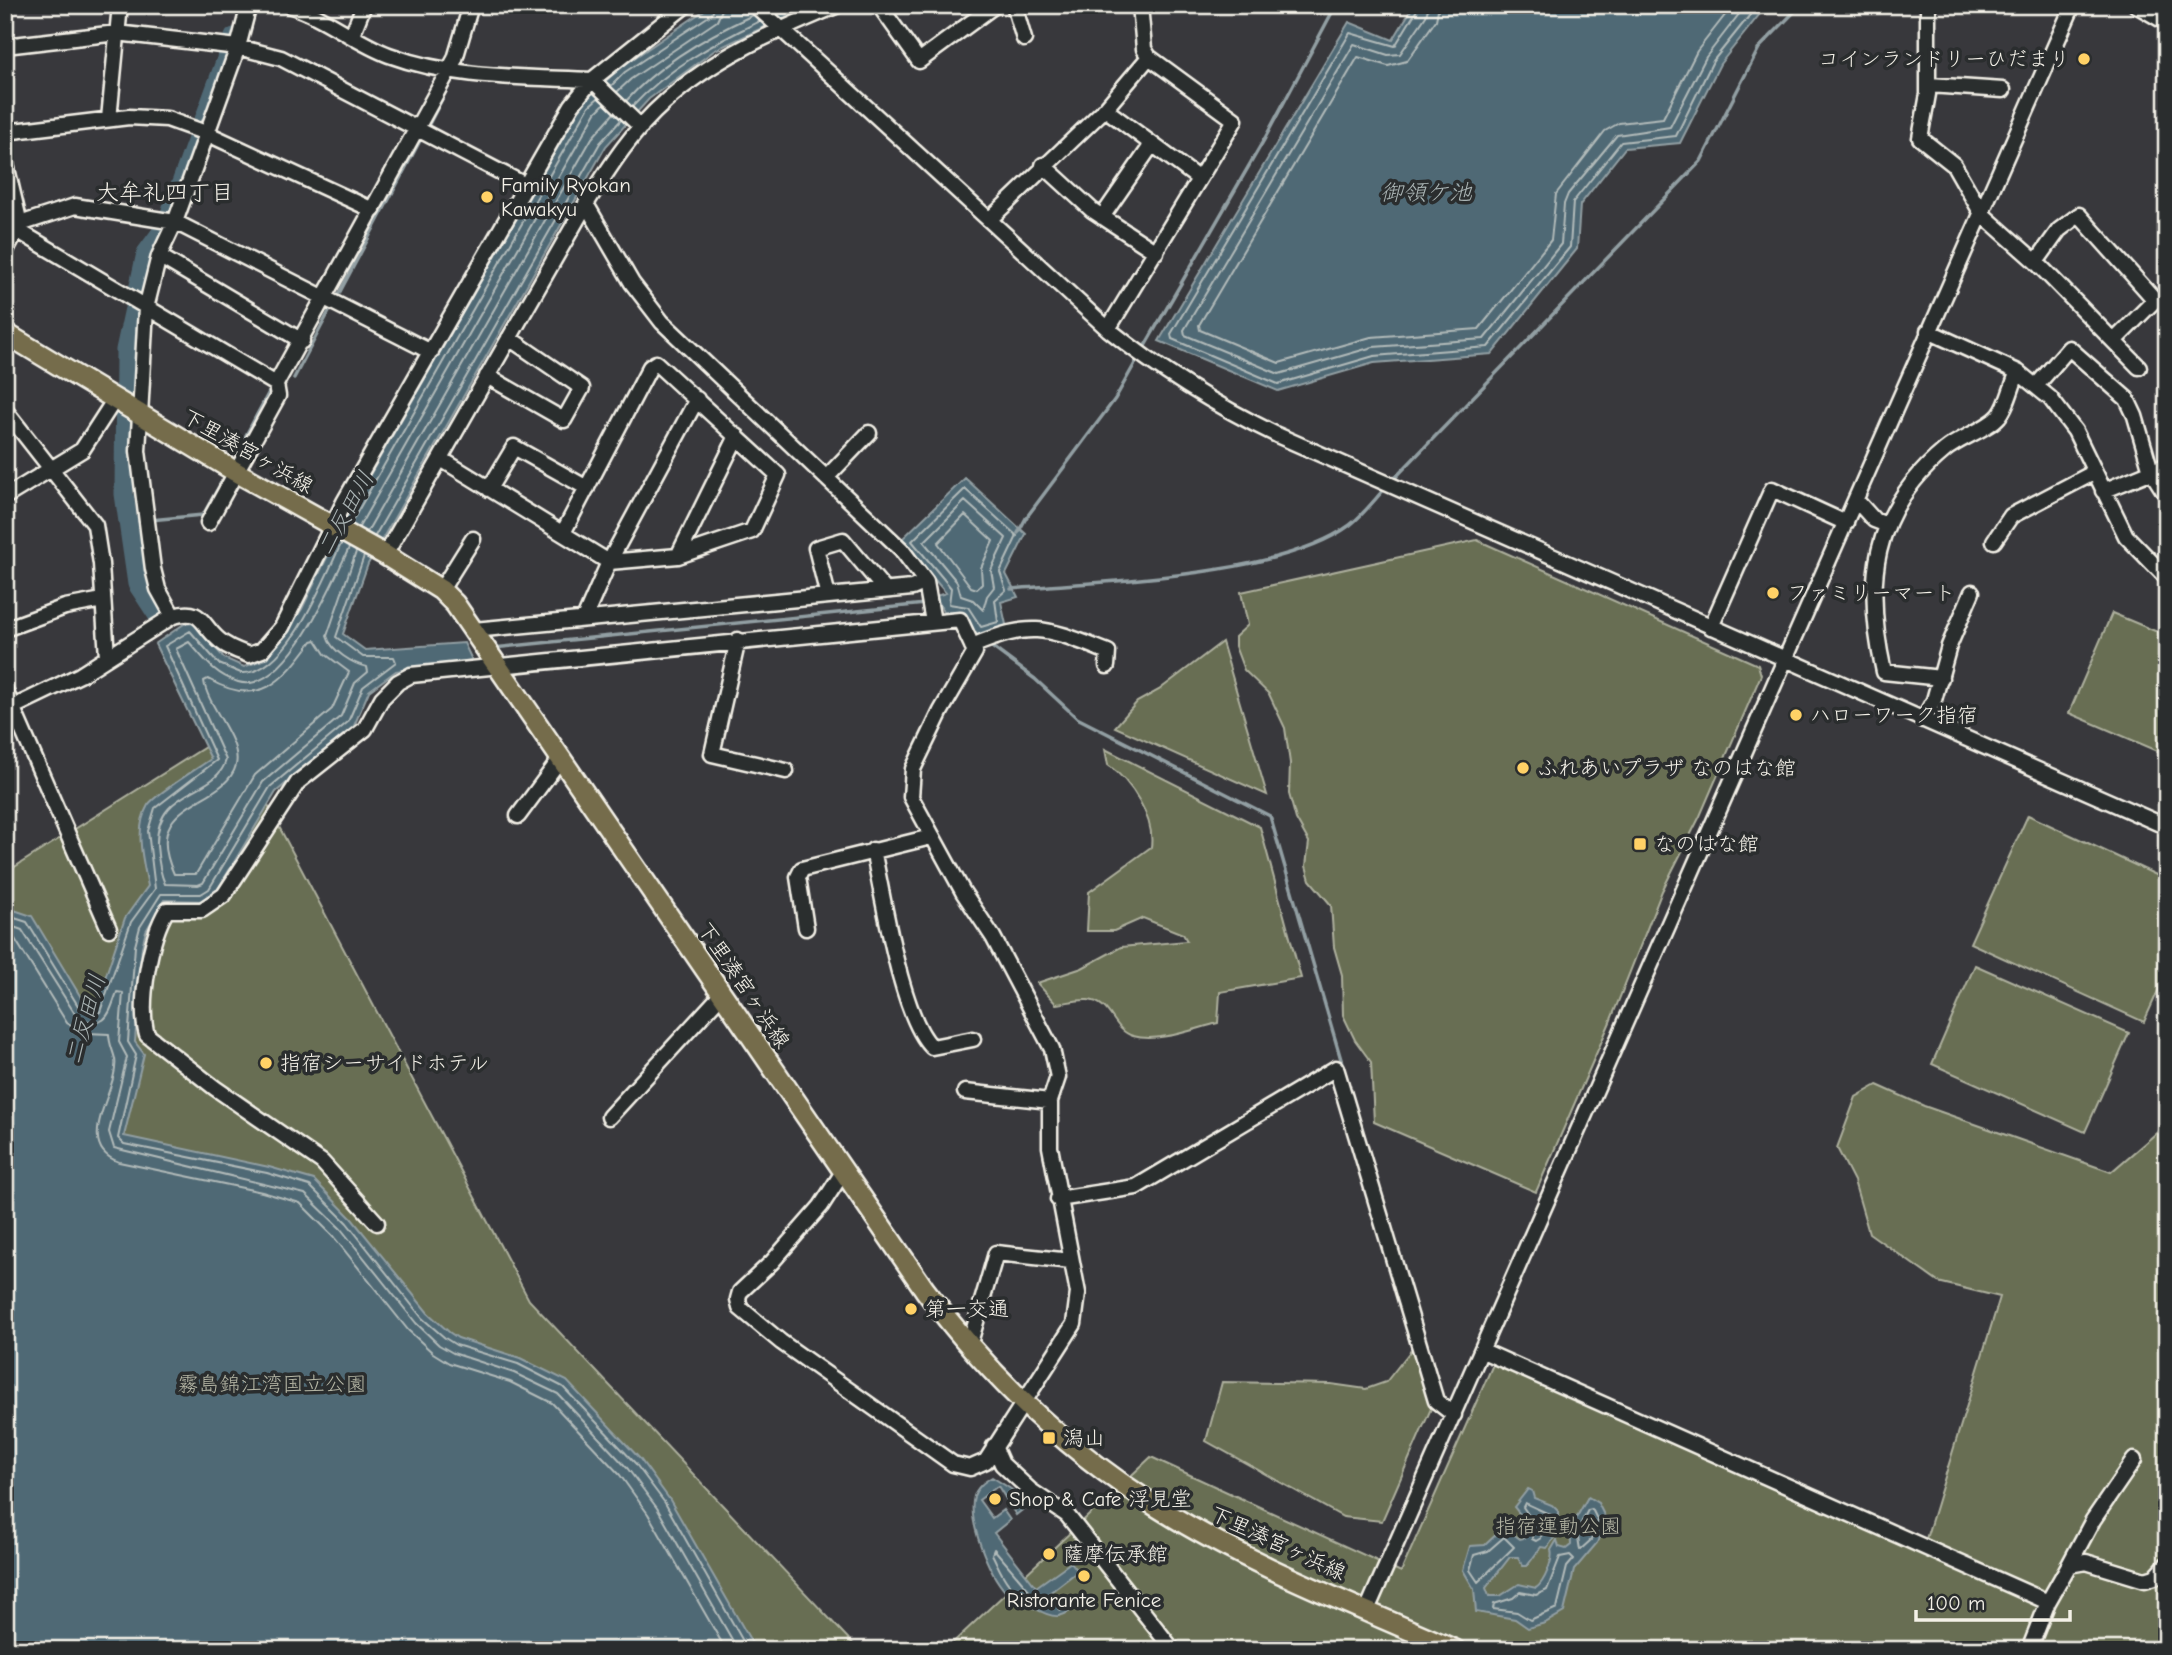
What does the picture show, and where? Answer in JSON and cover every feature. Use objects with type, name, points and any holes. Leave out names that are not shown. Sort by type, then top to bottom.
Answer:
[{"type":"main road","name":"下里湊宮ヶ浜線","points":[[5,333],[236,472],[386,555],[440,590],[474,630],[925,1290],[969,1346],[1023,1403],[1093,1462],[1160,1510],[1241,1553],[1455,1650]]},
{"type":"street","points":[[109,119],[120,5]]},
{"type":"street","points":[[173,616],[158,589],[138,452],[146,308],[170,221],[249,5]]},
{"type":"street","points":[[288,5],[312,13],[388,55],[454,73],[592,80],[641,127]]},
{"type":"street","points":[[352,35],[363,5]]},
{"type":"street","points":[[208,523],[278,396],[276,384],[331,300],[373,210],[454,73],[471,5]]},
{"type":"street","points":[[10,709],[80,675],[173,616],[189,611],[197,615],[218,640],[248,655],[255,654],[274,639],[431,352],[572,106],[592,80],[686,5]]},
{"type":"street","points":[[755,5],[1108,329],[1150,362],[1249,422],[2167,827]]},
{"type":"street","points":[[386,555],[586,204],[619,153],[665,102],[711,65],[783,28],[838,5]]},
{"type":"street","points":[[879,5],[919,61],[995,5]]},
{"type":"street","points":[[1014,5],[1024,39]]},
{"type":"street","points":[[1108,329],[1235,120],[1149,57],[1144,49],[1140,5]]},
{"type":"street","points":[[1928,5],[1929,85],[1920,138],[1954,165],[1982,214],[2036,262],[2139,367]]},
{"type":"street","points":[[1367,1610],[1483,1352],[2073,5]]},
{"type":"street","points":[[2136,5],[2167,23]]},
{"type":"street","points":[[5,46],[117,33],[233,47],[281,58],[527,186]]},
{"type":"street","points":[[989,220],[1043,165],[1105,109],[1149,57]]},
{"type":"street","points":[[1929,85],[2003,90]]},
{"type":"street","points":[[1105,109],[1151,146],[1199,179]]},
{"type":"street","points":[[5,132],[146,116],[202,131],[373,210]]},
{"type":"street","points":[[1102,217],[1151,146]]},
{"type":"street","points":[[5,160],[14,226],[5,252]]},
{"type":"street","points":[[1043,165],[1102,217],[1156,252]]},
{"type":"street","points":[[586,204],[632,283],[662,322],[901,549],[928,587],[933,620]]},
{"type":"street","points":[[14,226],[75,206],[170,221],[431,352]]},
{"type":"street","points":[[2036,262],[2059,230],[2079,215],[2155,300],[2114,341]]},
{"type":"street","points":[[14,226],[276,384]]},
{"type":"street","points":[[159,256],[302,341]]},
{"type":"street","points":[[1928,331],[2018,372],[2036,386],[2063,414],[2126,536],[2167,578]]},
{"type":"street","points":[[487,376],[564,420],[582,388],[509,338]]},
{"type":"street","points":[[2036,386],[2069,348],[2127,400],[2136,416],[2151,471],[2167,496]]},
{"type":"street","points":[[440,459],[609,562],[678,556],[752,531],[778,475],[656,363],[650,368],[563,533]]},
{"type":"street","points":[[1941,678],[1884,672],[1874,626],[1873,585],[1886,525],[1924,467],[1952,443],[1999,416],[2018,372]]},
{"type":"street","points":[[584,619],[609,562],[697,399]]},
{"type":"street","points":[[5,497],[82,450],[117,400]]},
{"type":"street","points":[[5,410],[94,525],[107,657]]},
{"type":"street","points":[[826,478],[869,433]]},
{"type":"street","points":[[678,556],[737,436]]},
{"type":"street","points":[[489,489],[514,447],[587,488]]},
{"type":"street","points":[[2103,491],[2167,465]]},
{"type":"street","points":[[1994,541],[2011,516],[2095,472]]},
{"type":"street","points":[[1711,627],[1772,489],[1846,523]]},
{"type":"street","points":[[1856,500],[1874,520],[1886,525]]},
{"type":"street","points":[[440,590],[473,539]]},
{"type":"street","points":[[828,596],[816,548],[843,540],[884,590]]},
{"type":"street","points":[[474,630],[928,587]]},
{"type":"street","points":[[1923,720],[1941,678],[1949,646],[1972,592]]},
{"type":"street","points":[[5,629],[65,607],[103,600]]},
{"type":"street","points":[[377,1223],[322,1162],[204,1081],[146,1035],[144,1022],[150,949],[167,910],[202,910],[223,895],[298,782],[365,729],[382,698],[398,682],[411,674],[933,620],[960,620],[975,652],[941,711],[913,769],[911,797],[931,837],[993,937],[1052,1049],[1058,1077],[1050,1101],[1050,1147],[1070,1261],[1079,1293],[1074,1324],[986,1461],[970,1468],[958,1467],[847,1390],[740,1308],[740,1292],[772,1262],[821,1206],[843,1172]]},
{"type":"street","points":[[972,646],[1008,631],[1040,629],[1108,652],[1107,667]]},
{"type":"street","points":[[738,640],[712,754],[786,771]]},
{"type":"street","points":[[5,690],[10,709],[109,929]]},
{"type":"street","points":[[518,816],[561,758]]},
{"type":"street","points":[[806,928],[798,877],[803,869],[931,837]]},
{"type":"street","points":[[873,850],[900,970],[921,1037],[932,1047],[973,1039]]},
{"type":"street","points":[[610,1117],[722,994]]},
{"type":"street","points":[[1058,1199],[1136,1187],[1336,1068],[1436,1401],[1443,1410],[1454,1415]]},
{"type":"street","points":[[965,1092],[1050,1101]]},
{"type":"street","points":[[969,1346],[996,1254],[1070,1261]]},
{"type":"street","points":[[1483,1352],[2048,1602]]},
{"type":"street","points":[[994,1446],[1002,1464],[1030,1490],[1066,1515],[1174,1650]]},
{"type":"street","points":[[2029,1650],[2048,1602],[2093,1520],[2134,1460]]},
{"type":"street","points":[[2069,1565],[2086,1562],[2131,1578],[2145,1580],[2155,1577],[2167,1564]]},
{"type":"green space","points":[[1477,540],[1758,665],[1761,675],[1700,816],[1662,891],[1610,1022],[1536,1192],[1374,1122],[1371,1062],[1355,1040],[1343,1015],[1342,975],[1334,947],[1331,905],[1310,880],[1306,866],[1309,842],[1296,819],[1289,794],[1290,763],[1285,728],[1269,694],[1244,670],[1235,646],[1235,637],[1248,625],[1241,592]]},
{"type":"green space","points":[[2112,613],[2167,636],[2167,755],[2069,713]]},
{"type":"green space","points":[[1222,642],[1267,795],[1115,727],[1137,702],[1159,690]]},
{"type":"green space","name":"霧島錦江湾国立公園","points":[[229,732],[529,1300],[859,1650],[5,1650],[5,873]]},
{"type":"green space","points":[[1105,749],[1260,827],[1301,978],[1220,992],[1218,1023],[1154,1038],[1126,1033],[1096,1002],[1084,1000],[1056,1004],[1037,983],[1082,968],[1121,947],[1187,941],[1183,934],[1143,918],[1114,931],[1087,931],[1089,892],[1151,847],[1149,824],[1140,801],[1125,780],[1108,765]]},
{"type":"green space","points":[[2028,815],[2167,880],[2167,971],[2144,1022],[1970,943]]},
{"type":"green space","points":[[1975,965],[2129,1033],[2085,1132],[1932,1064]]},
{"type":"green space","name":"指宿運動公園","points":[[1877,1085],[1924,1106],[2111,1172],[2167,1124],[2167,1650],[945,1650],[1151,1457],[1401,1572],[1494,1362],[1922,1552],[2000,1297],[1938,1282],[1869,1233],[1854,1181],[1837,1148],[1856,1097]]},
{"type":"green space","points":[[1412,1349],[1433,1404],[1382,1521],[1343,1517],[1206,1441],[1222,1382],[1331,1384],[1366,1389],[1386,1382]]},
{"type":"water","name":"霧島錦江湾国立公園","points":[[712,5],[810,5],[715,50],[649,99],[606,146],[368,564],[343,634],[365,650],[464,643],[472,660],[396,671],[369,691],[354,726],[276,792],[215,894],[204,901],[164,900],[146,931],[142,947],[135,1042],[144,1054],[124,1136],[269,1167],[314,1180],[352,1219],[428,1313],[449,1332],[458,1338],[520,1358],[567,1381],[640,1459],[670,1500],[756,1650],[5,1650],[5,907],[32,916],[85,1004],[95,1008],[125,918],[148,886],[142,856],[141,824],[148,805],[167,788],[211,759],[155,644],[184,624],[194,623],[224,658],[244,667],[268,658],[302,609],[352,506],[584,101],[621,67]]},
{"type":"water","name":"御領ケ池","points":[[1414,5],[1767,5],[1720,64],[1680,143],[1625,148],[1580,205],[1577,249],[1492,354],[1374,363],[1278,391],[1159,341],[1349,22],[1393,40]]},
{"type":"water","points":[[965,478],[1026,534],[1006,574],[1018,597],[1001,602],[1007,629],[974,636],[964,613],[943,612],[936,596],[946,593],[901,540]]},
{"type":"water","points":[[992,1477],[1014,1491],[1026,1507],[1016,1515],[998,1486],[979,1500],[992,1518],[1003,1510],[1010,1520],[994,1533],[1036,1587],[1071,1562],[1078,1571],[1048,1594],[1061,1611],[1080,1598],[1082,1601],[1069,1612],[1059,1616],[1043,1613],[1012,1597],[999,1584],[981,1547],[973,1507],[977,1490]]},
{"type":"water","points":[[1528,1489],[1532,1491],[1534,1498],[1552,1505],[1558,1511],[1558,1520],[1547,1533],[1554,1538],[1547,1548],[1541,1547],[1527,1566],[1523,1566],[1518,1557],[1510,1557],[1486,1588],[1489,1596],[1500,1596],[1519,1584],[1536,1588],[1539,1585],[1548,1570],[1551,1550],[1557,1540],[1559,1547],[1566,1549],[1571,1545],[1570,1529],[1588,1497],[1598,1503],[1606,1519],[1597,1543],[1574,1570],[1564,1612],[1545,1623],[1528,1628],[1515,1619],[1476,1612],[1474,1589],[1463,1570],[1470,1546],[1485,1545],[1500,1531],[1507,1529],[1520,1539],[1524,1538],[1528,1524],[1514,1507]]},
{"type":"waterway","points":[[1142,351],[1265,138],[1336,5]]},
{"type":"waterway","points":[[1392,481],[1701,161],[1759,48],[1801,5]]},
{"type":"waterway","points":[[158,616],[137,584],[124,494],[125,350],[146,253],[165,227],[234,37]]},
{"type":"waterway","points":[[427,128],[454,76]]},
{"type":"waterway","points":[[335,301],[423,135]]},
{"type":"waterway","points":[[294,378],[331,308]]},
{"type":"waterway","points":[[1018,533],[1026,518],[1115,399],[1138,358]]},
{"type":"waterway","points":[[236,454],[269,392]]},
{"type":"waterway","points":[[150,520],[203,515],[222,481]]},
{"type":"waterway","points":[[1011,589],[1187,574],[1279,556],[1318,543],[1350,525],[1387,486]]},
{"type":"waterway","points":[[128,522],[142,521]]},
{"type":"waterway","points":[[493,648],[925,604]]},
{"type":"waterway","points":[[992,647],[1035,679],[1077,718],[1270,816],[1354,1104]]},
{"type":"place","name":"コインランドリーひだまり","points":[[2084,59]]},
{"type":"place","name":"Family Ryokan Kawakyu","points":[[487,197]]},
{"type":"place","name":"ファミリーマート","points":[[1773,593]]},
{"type":"place","name":"ハローワーク指宿","points":[[1796,715]]},
{"type":"place","name":"ふれあいプラザ なのはな館","points":[[1523,768]]},
{"type":"place","name":"なのはな館","points":[[1640,844]]},
{"type":"place","name":"指宿シーサイドホテル","points":[[266,1063]]},
{"type":"place","name":"第一交通","points":[[911,1309]]},
{"type":"place","name":"潟山","points":[[1049,1438]]},
{"type":"place","name":"Shop & Cafe 浮見堂","points":[[995,1499]]},
{"type":"place","name":"薩摩伝承館","points":[[1049,1554]]},
{"type":"place","name":"Ristorante Fenice","points":[[1084,1576]]},
{"type":"district","name":"大牟礼四丁目","points":[[165,192]]},
{"type":"water label","name":"二反田川","points":[[345,513]]},
{"type":"water label","name":"二反田川","points":[[85,1019]]}]
